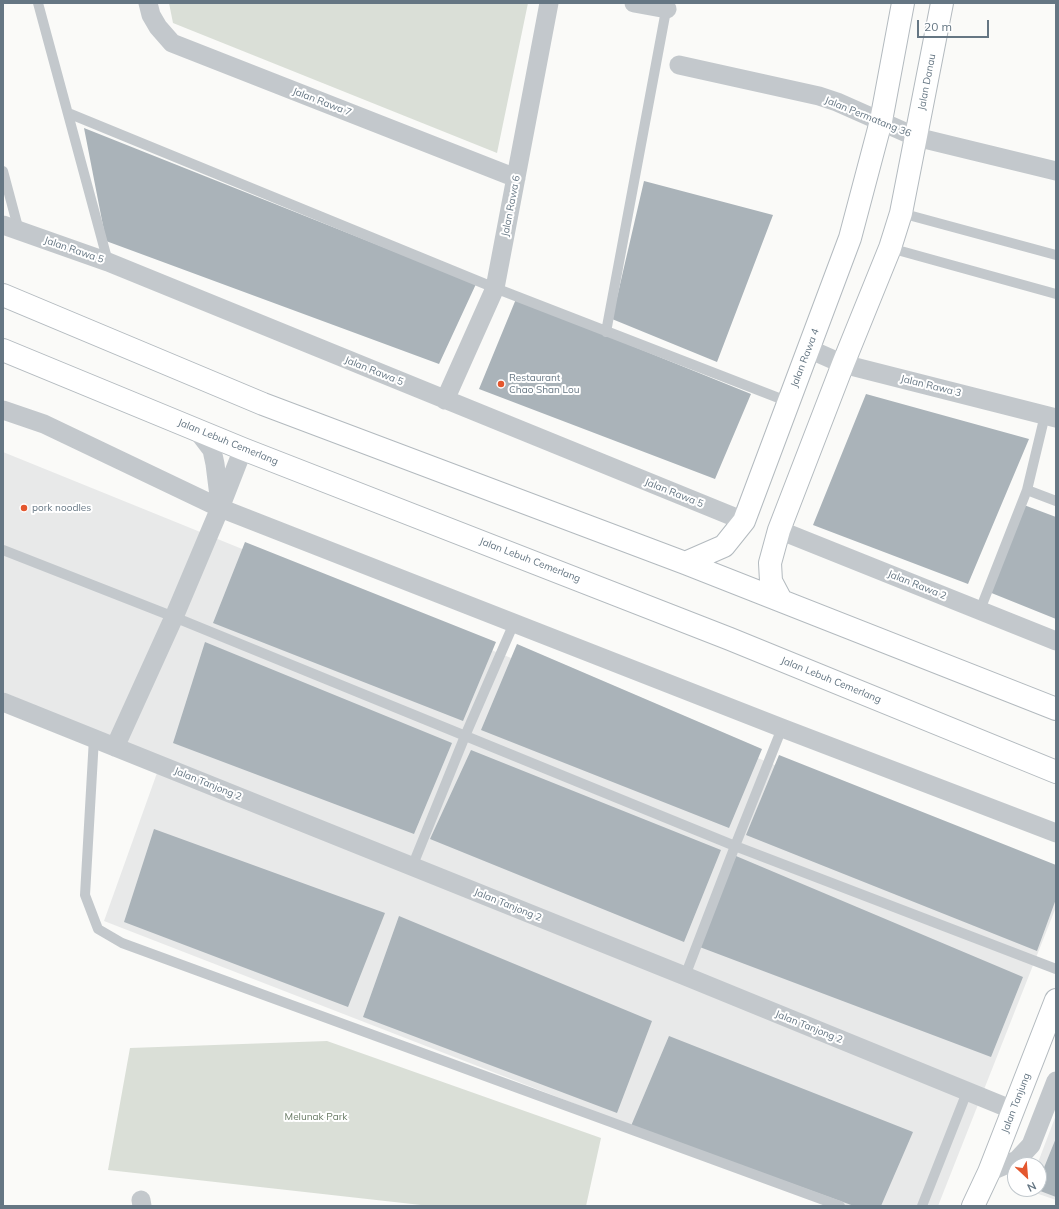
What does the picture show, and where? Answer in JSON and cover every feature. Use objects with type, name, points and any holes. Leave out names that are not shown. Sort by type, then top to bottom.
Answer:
[{"type":"main road","points":[[881,121],[902,3]]},
{"type":"main road","name":"Jalan Danau","points":[[916,136],[942,3]]},
{"type":"main road","name":"Jalan Rawa 4","points":[[686,563],[724,546],[744,521],[850,238],[881,121]]},
{"type":"main road","points":[[781,600],[771,581],[770,563],[779,530],[843,364],[890,248],[901,213],[916,136]]},
{"type":"main road","points":[[3,295],[263,404],[686,563],[1056,709]]},
{"type":"main road","name":"Jalan Lebuh Cemerlang","points":[[3,350],[243,449],[730,639],[1056,772]]},
{"type":"main road","name":"Jalan Tanjung","points":[[973,1206],[989,1172],[1056,1000]]},
{"type":"street","name":"Jalan Rawa 7","points":[[148,3],[151,15],[158,28],[172,43],[516,178]]},
{"type":"street","name":"Jalan Rawa 6","points":[[446,400],[496,288],[550,3]]},
{"type":"street","points":[[634,3],[667,6]]},
{"type":"street","name":"Jalan Permatang 36","points":[[680,65],[819,96],[916,136],[1056,171]]},
{"type":"street","name":"Jalan Rawa 5","points":[[11,228],[108,262],[744,521]]},
{"type":"street","name":"Jalan Rawa 3","points":[[808,350],[843,364],[1051,416]]},
{"type":"street","points":[[3,410],[44,424],[220,508],[514,624],[1056,833]]},
{"type":"street","points":[[196,429],[212,450],[220,508]]},
{"type":"street","points":[[115,747],[174,617],[243,449]]},
{"type":"street","name":"Jalan Rawa 2","points":[[779,530],[1056,641]]},
{"type":"street","name":"Jalan Tanjong 2","points":[[3,702],[685,976],[1013,1110]]},
{"type":"street","points":[[989,1172],[1017,1160],[1031,1145],[1056,1081]]},
{"type":"lane","points":[[38,3],[108,262]]},
{"type":"lane","points":[[606,332],[667,6]]},
{"type":"lane","points":[[68,113],[496,288],[789,402]]},
{"type":"lane","points":[[3,171],[11,228]]},
{"type":"lane","points":[[901,213],[1056,255]]},
{"type":"lane","points":[[890,248],[1056,294]]},
{"type":"lane","points":[[980,610],[1027,490],[1051,416]]},
{"type":"lane","points":[[1027,490],[1056,501]]},
{"type":"lane","points":[[3,550],[174,617],[735,846],[1056,969]]},
{"type":"lane","points":[[412,867],[465,736],[514,624]]},
{"type":"lane","points":[[685,976],[782,728]]},
{"type":"lane","points":[[94,738],[85,895],[98,929],[130,946],[840,1206]]},
{"type":"lane","points":[[922,1206],[967,1092]]},
{"type":"shaded area","points":[[3,452],[1056,879],[1056,907],[938,1206],[838,1206],[104,921],[162,759],[3,692]]},
{"type":"shaded area","points":[[1056,1115],[1056,1200],[1047,1197],[1047,1157],[1040,1157]]},
{"type":"green space","points":[[169,3],[528,3],[497,153],[173,23]]},
{"type":"green space","name":"Melunak Park","points":[[327,1041],[601,1138],[586,1206],[430,1206],[108,1170],[130,1048]]},
{"type":"building","points":[[84,128],[476,284],[439,364],[106,241]]},
{"type":"building","points":[[644,181],[773,215],[717,362],[612,319]]},
{"type":"building","points":[[516,299],[751,394],[715,479],[479,389]]},
{"type":"building","points":[[866,394],[1029,439],[968,584],[813,525]]},
{"type":"building","points":[[1024,505],[1056,517],[1056,619],[989,592]]},
{"type":"building","points":[[245,542],[496,642],[463,721],[213,623]]},
{"type":"building","points":[[205,642],[452,743],[414,834],[173,743]]},
{"type":"building","points":[[517,644],[762,749],[729,828],[481,730]]},
{"type":"building","points":[[471,750],[721,850],[684,942],[430,839]]},
{"type":"building","points":[[779,755],[1056,865],[1056,899],[1037,951],[746,835]]},
{"type":"building","points":[[154,829],[385,913],[348,1007],[124,922]]},
{"type":"building","points":[[736,856],[1023,977],[991,1057],[697,946]]},
{"type":"building","points":[[399,916],[652,1021],[617,1113],[363,1017]]},
{"type":"building","points":[[669,1036],[913,1132],[881,1206],[854,1206],[631,1126]]},
{"type":"building","points":[[1056,1138],[1056,1197],[1047,1194],[1047,1160]]},
{"type":"place","name":"Restaurant Chao Shan Lou","points":[[501,384]]},
{"type":"place","name":"pork noodles","points":[[24,508]]}]
